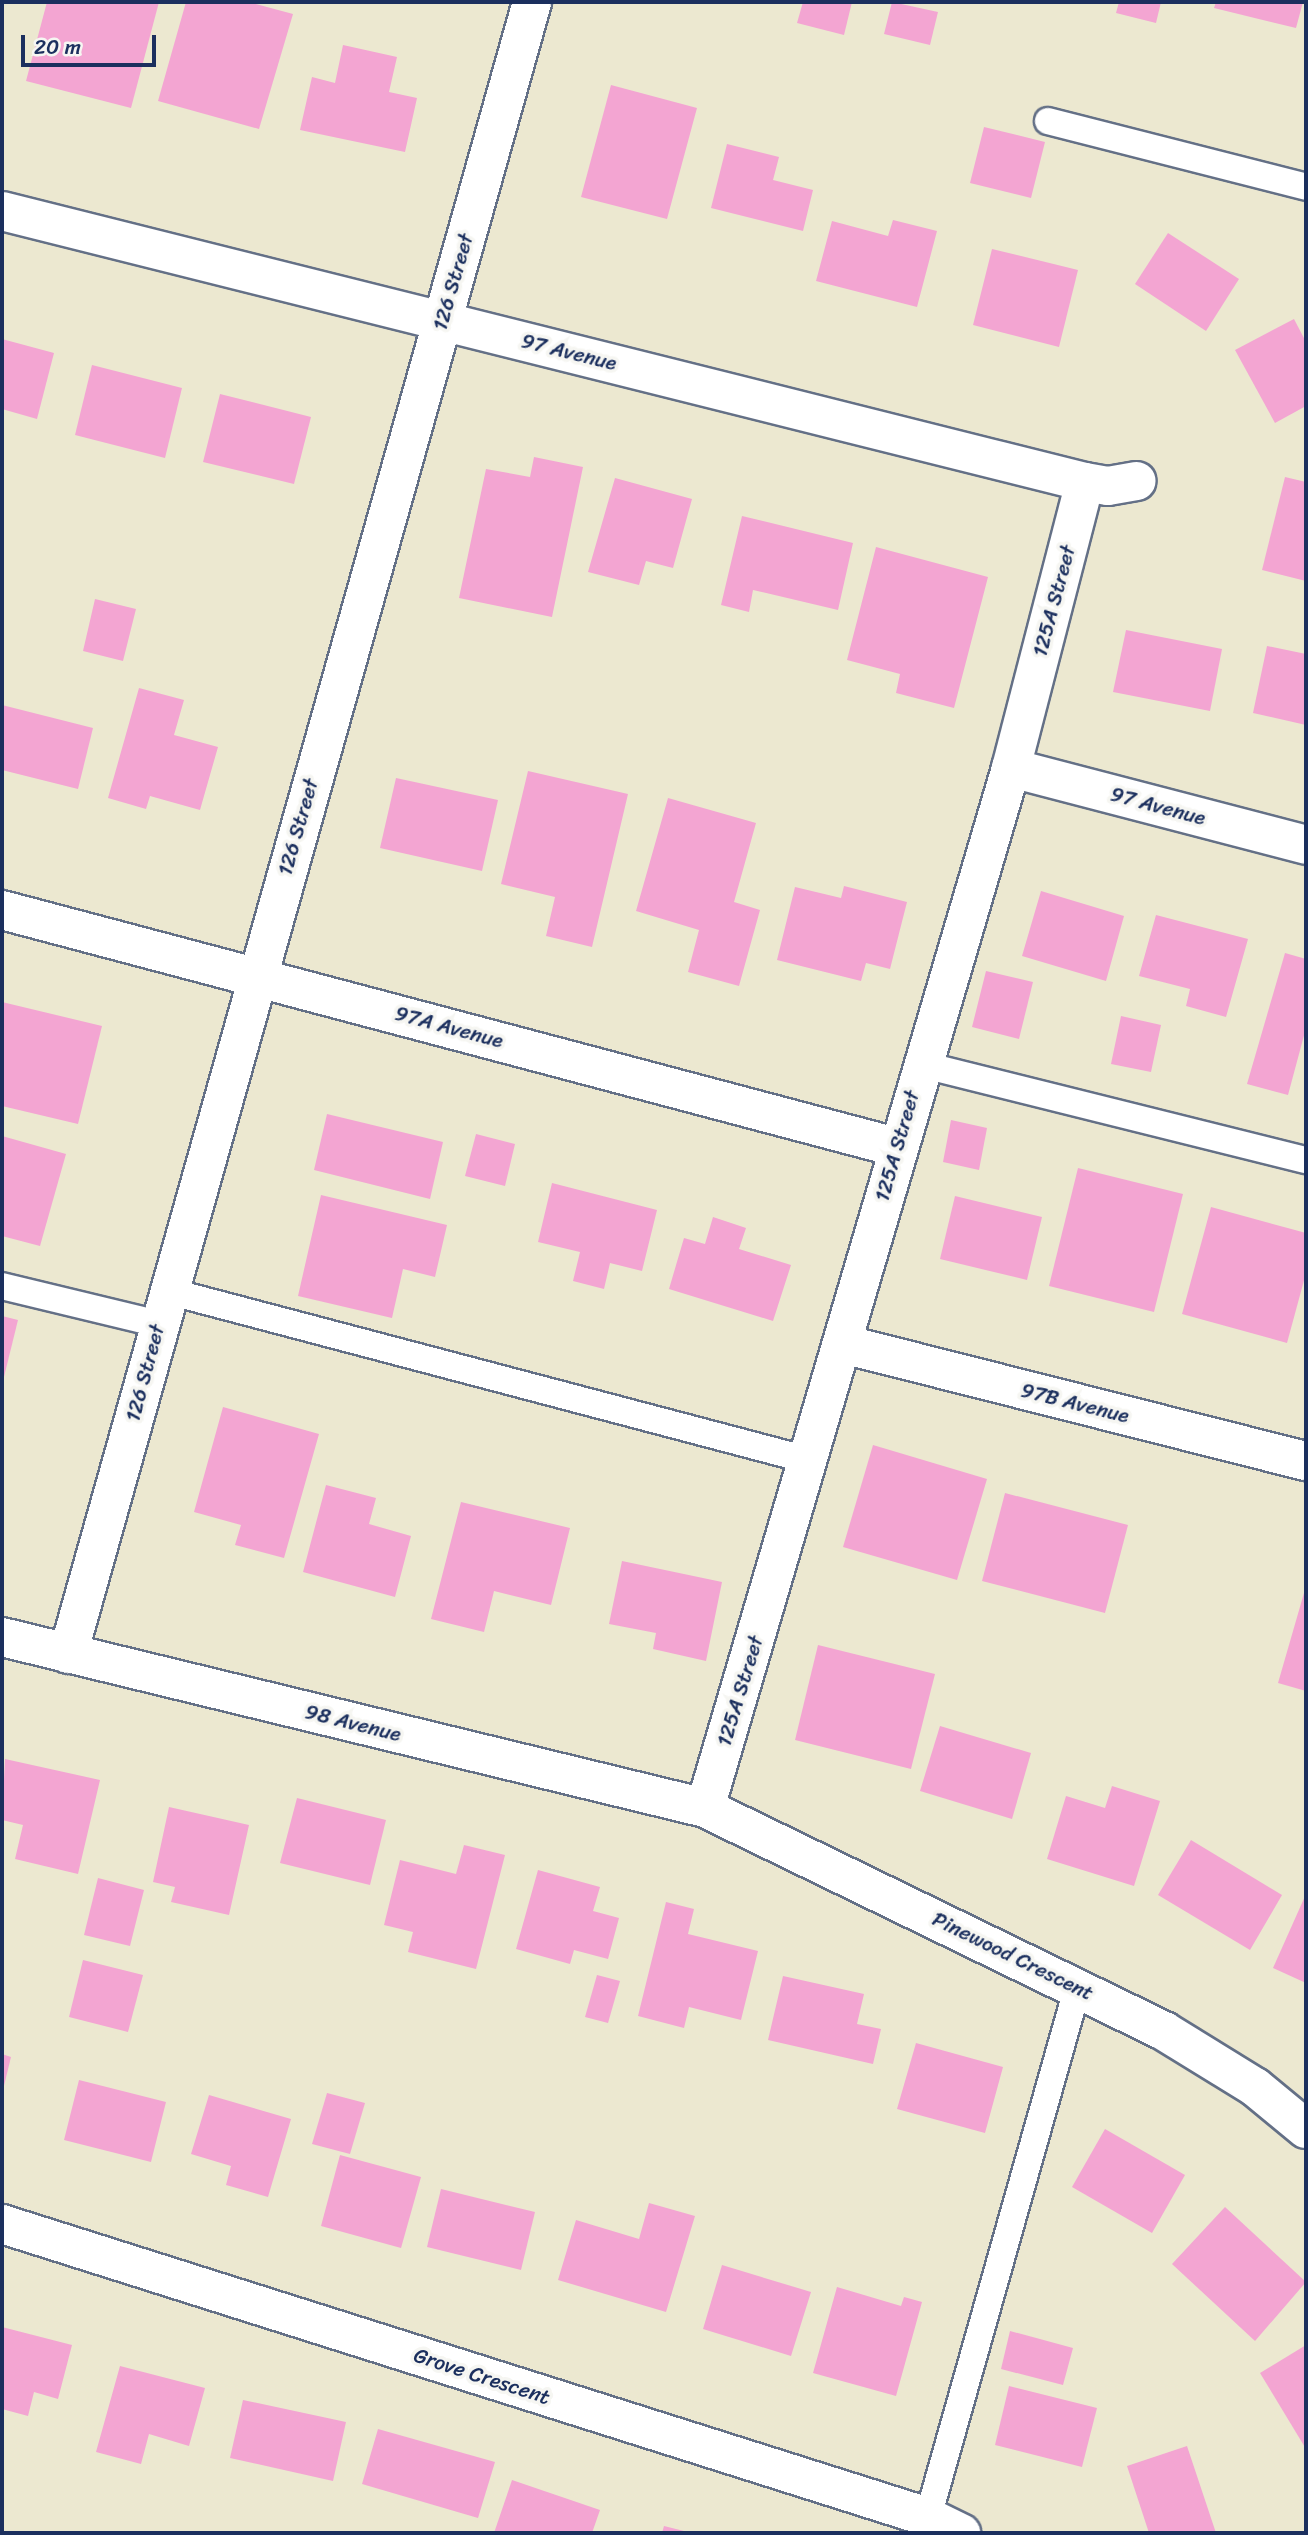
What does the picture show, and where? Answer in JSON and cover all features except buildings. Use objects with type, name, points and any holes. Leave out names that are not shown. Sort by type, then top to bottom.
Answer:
[{"type":"street","name":"126 Street","points":[[68,1654],[256,976],[532,2]]},
{"type":"street","name":"97 Avenue","points":[[2,211],[1085,482],[1108,486],[1137,481]]},
{"type":"street","name":"125A Street","points":[[705,1808],[843,1344],[920,1064],[1010,768],[1085,482]]},
{"type":"street","name":"97 Avenue","points":[[1010,768],[1306,845]]},
{"type":"street","name":"97A Avenue","points":[[2,910],[896,1147]]},
{"type":"street","name":"97B Avenue","points":[[843,1344],[1306,1461]]},
{"type":"street","name":"98 Avenue","points":[[2,1637],[705,1808]]},
{"type":"street","name":"Pinewood Crescent","points":[[705,1808],[1078,1986],[1164,2031],[1255,2087],[1306,2129]]},
{"type":"street","name":"Grove Crescent","points":[[2,2224],[944,2525]]},
{"type":"lane","points":[[1048,121],[1306,187]]},
{"type":"lane","points":[[920,1064],[1306,1160]]},
{"type":"lane","points":[[2,1286],[164,1307],[808,1460]]},
{"type":"lane","points":[[944,2525],[1078,1986]]}]
